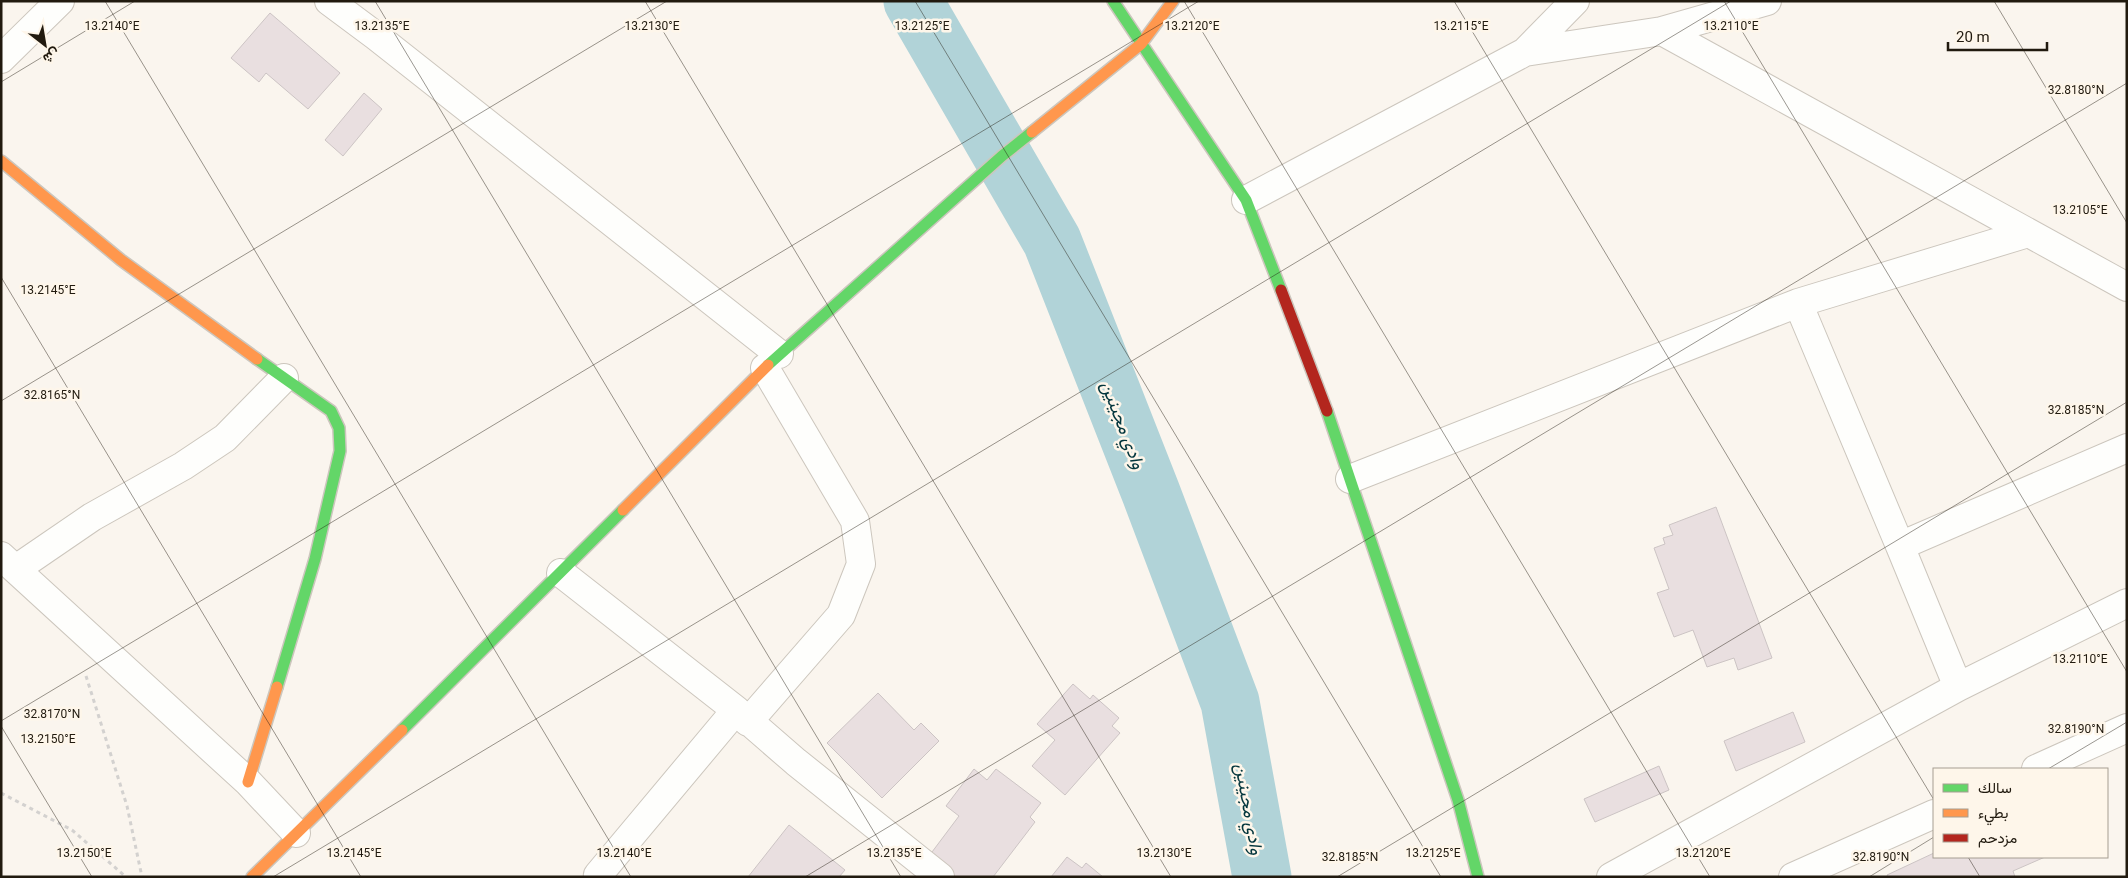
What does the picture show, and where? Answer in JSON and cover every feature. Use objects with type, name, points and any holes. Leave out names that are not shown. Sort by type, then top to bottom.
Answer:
[{"type":"street","points":[[1,60],[60,1]]},
{"type":"street","points":[[329,1],[376,36],[772,361],[855,521],[860,564],[841,615],[742,716],[598,876]]},
{"type":"street","points":[[1113,1],[1246,200],[1317,381],[1458,800],[1478,877]]},
{"type":"street","points":[[252,877],[561,573],[772,361],[1002,156],[1141,44],[1173,1]]},
{"type":"street","points":[[1246,200],[1525,52],[1576,1]]},
{"type":"street","points":[[1525,52],[1662,32],[1767,1]]},
{"type":"street","points":[[1662,32],[2127,287]]},
{"type":"street","points":[[1,161],[60,213],[112,254],[209,326],[331,411],[339,428],[340,451],[315,559],[248,782]]},
{"type":"street","points":[[1350,479],[1798,303],[2028,233]]},
{"type":"street","points":[[1798,303],[1958,687]]},
{"type":"street","points":[[284,378],[225,438],[183,466],[8,563],[248,782],[296,833]]},
{"type":"street","points":[[1900,546],[2127,448]]},
{"type":"street","points":[[561,573],[742,716],[796,762],[940,877]]},
{"type":"street","points":[[1611,877],[1958,687],[2127,603]]},
{"type":"street","points":[[2038,768],[2127,728]]},
{"type":"street","points":[[1793,877],[1933,814]]},
{"type":"path","points":[[84,672],[127,806],[142,877]]},
{"type":"path","points":[[1,793],[72,830],[126,877]]},
{"type":"building","points":[[270,13],[340,73],[308,109],[266,73],[259,82],[231,58]]},
{"type":"building","points":[[364,93],[382,109],[343,156],[325,140]]},
{"type":"building","points":[[1716,507],[1772,658],[1738,670],[1734,658],[1707,667],[1693,630],[1674,637],[1657,593],[1669,589],[1654,548],[1665,544],[1663,538],[1673,535],[1669,525]]},
{"type":"building","points":[[1073,684],[1090,699],[1093,695],[1119,718],[1112,726],[1120,733],[1065,795],[1032,766],[1055,740],[1037,724]]},
{"type":"building","points":[[878,693],[914,730],[921,723],[939,741],[882,798],[827,743]]},
{"type":"building","points":[[1793,712],[1805,742],[1736,771],[1724,741]]},
{"type":"building","points":[[1659,766],[1669,790],[1595,822],[1584,799]]},
{"type":"building","points":[[974,769],[987,780],[996,769],[1041,803],[1030,817],[1035,822],[993,877],[956,877],[929,856],[959,816],[946,806]]},
{"type":"building","points":[[789,825],[845,870],[839,877],[748,877]]},
{"type":"building","points":[[1933,853],[1933,858],[2043,858],[2013,871],[2015,877],[1888,877],[1887,875]]},
{"type":"building","points":[[1067,857],[1082,868],[1086,863],[1103,877],[1051,877]]},
{"type":"waterway","name":"وادي مجينين","points":[[913,1],[1052,241],[1151,493],[1230,702],[1262,877]]},
{"type":"traffic: fast","points":[[1113,1],[1246,200],[1281,290]]},
{"type":"traffic: fast","points":[[768,365],[1002,156],[1032,132]]},
{"type":"traffic: fast","points":[[257,359],[331,411],[339,428],[340,451],[315,559],[277,687]]},
{"type":"traffic: fast","points":[[1327,411],[1458,800],[1478,877]]},
{"type":"traffic: fast","points":[[402,730],[623,510]]},
{"type":"traffic: slow","points":[[1032,132],[1141,44],[1173,1]]},
{"type":"traffic: slow","points":[[1,161],[121,260],[257,359]]},
{"type":"traffic: slow","points":[[623,510],[768,365]]},
{"type":"traffic: slow","points":[[248,782],[277,687]]},
{"type":"traffic: slow","points":[[252,877],[402,730]]},
{"type":"traffic: jam","points":[[1281,290],[1327,411]]}]
